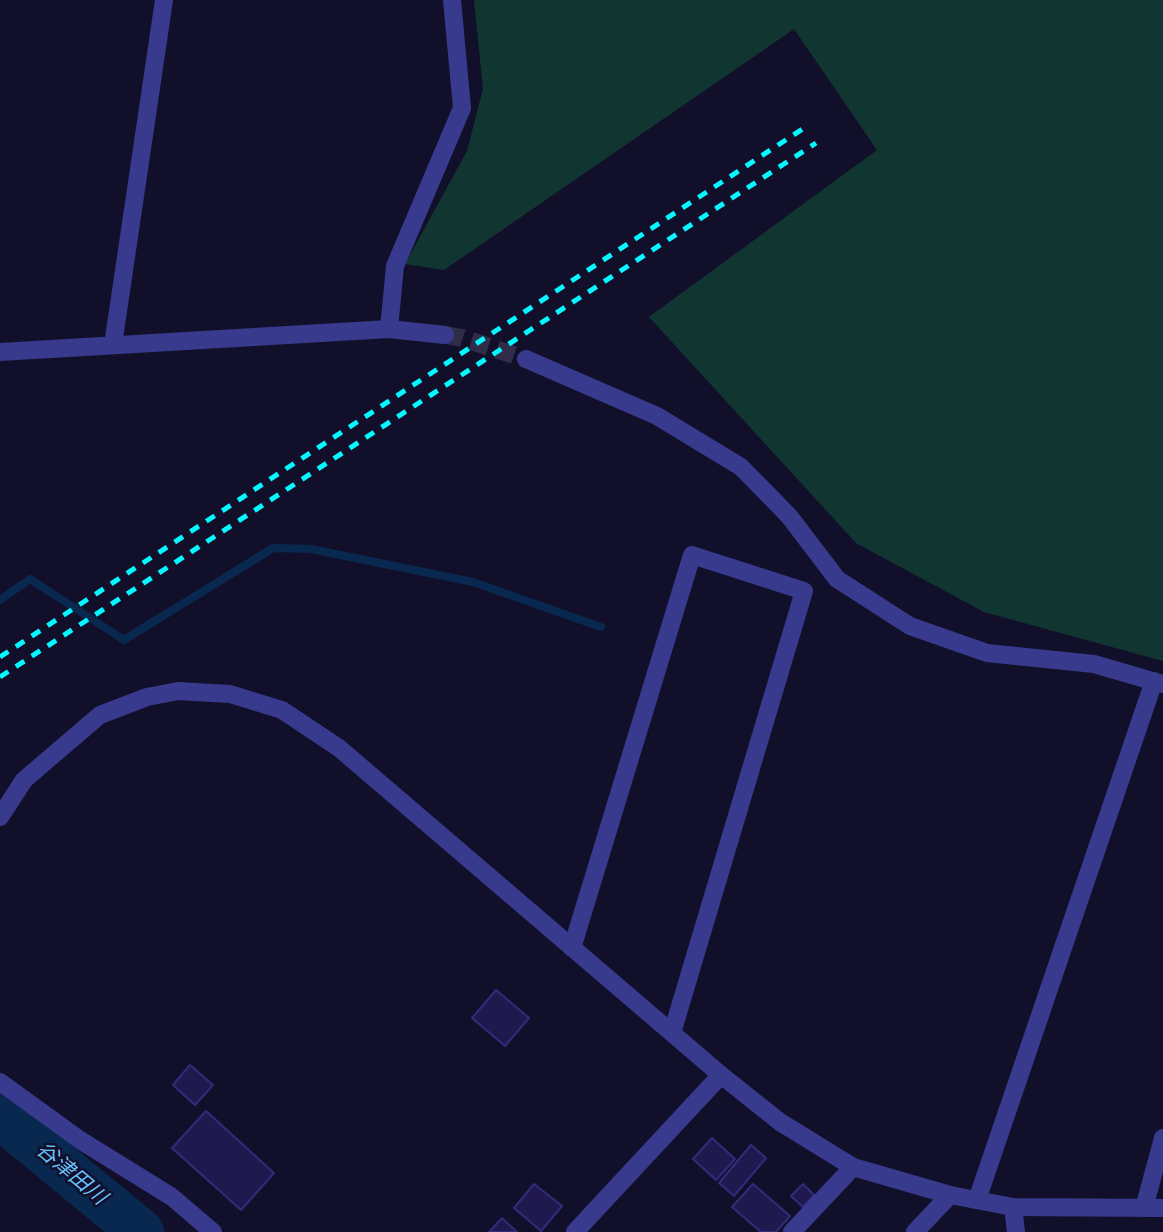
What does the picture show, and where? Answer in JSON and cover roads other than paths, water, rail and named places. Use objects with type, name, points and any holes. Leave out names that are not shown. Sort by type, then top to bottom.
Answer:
[{"type":"street","points":[[113,345],[164,0]]},
{"type":"street","points":[[389,329],[395,266],[462,108],[452,0]]},
{"type":"street","points":[[0,352],[389,329],[445,335]]},
{"type":"street","points":[[526,359],[657,416],[741,467],[789,516],[837,579],[910,626],[987,653],[1094,664],[1158,682],[977,1200]]},
{"type":"street","points":[[572,948],[692,555],[804,591],[672,1033]]},
{"type":"street","points":[[0,817],[24,780],[100,715],[146,697],[178,691],[230,694],[282,710],[339,748],[721,1075],[780,1122],[853,1167],[950,1195],[1013,1207],[1163,1208]]},
{"type":"street","points":[[575,1232],[721,1075]]},
{"type":"street","points":[[0,1082],[80,1140],[172,1197],[213,1232]]},
{"type":"street","points":[[1144,1208],[1163,1138]]},
{"type":"street","points":[[792,1232],[853,1167]]},
{"type":"street","points":[[915,1232],[950,1195]]},
{"type":"street","points":[[1013,1207],[1016,1232]]},
{"type":"waterway","points":[[0,600],[30,579],[124,640],[273,548],[311,549],[473,582],[601,627]]},
{"type":"waterway","name":"谷津田川","points":[[0,1116],[141,1232]]},
{"type":"tunnel","points":[[445,335],[526,359]]},
{"type":"railway","points":[[0,657],[807,126]]},
{"type":"railway","points":[[0,677],[816,143]]}]
